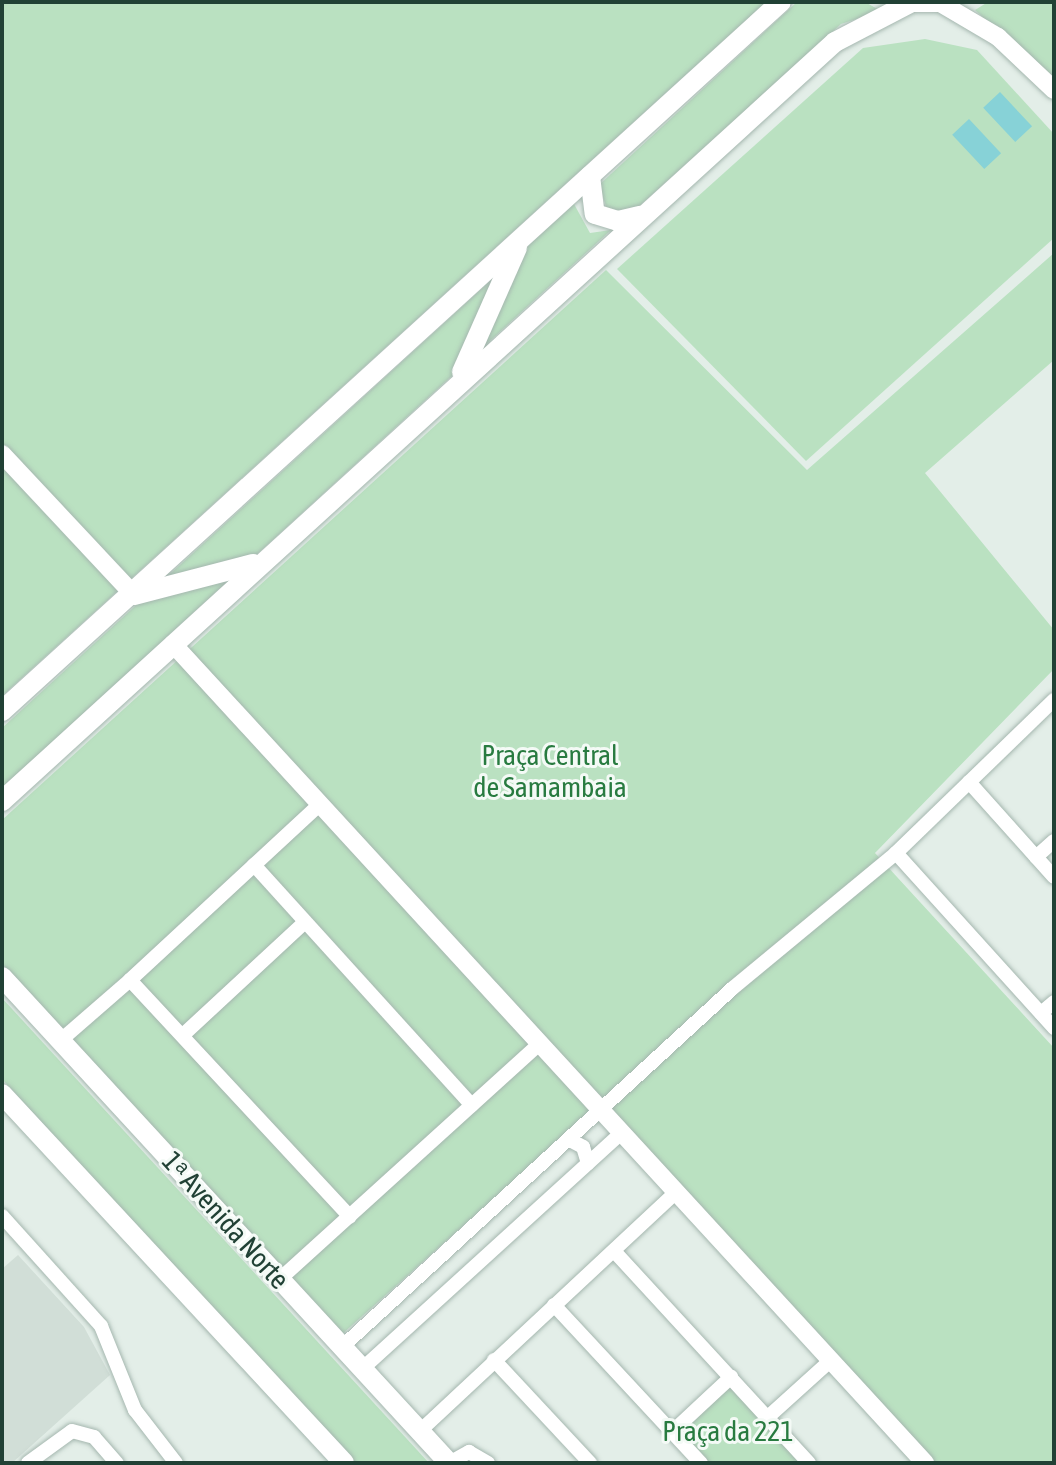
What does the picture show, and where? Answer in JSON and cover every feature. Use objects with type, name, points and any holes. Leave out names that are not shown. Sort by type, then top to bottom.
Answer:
[{"type":"main road","points":[[2,711],[134,595],[781,2]]},
{"type":"main road","points":[[2,801],[640,216],[835,42],[908,3],[946,3]]},
{"type":"main road","points":[[590,176],[595,214],[618,221],[640,216]]},
{"type":"main road","points":[[456,384],[523,238]]},
{"type":"main road","points":[[134,595],[188,587],[263,562]]},
{"type":"main road","name":"1ᵃ Avenida Norte","points":[[2,977],[449,1463]]},
{"type":"main road","points":[[2,1094],[344,1463]]},
{"type":"street","points":[[946,3],[1007,44],[1054,90]]},
{"type":"street","points":[[2,454],[134,595]]},
{"type":"street","points":[[173,644],[317,807],[925,1463]]},
{"type":"street","points":[[342,1347],[600,1111],[896,853],[1054,700]]},
{"type":"street","points":[[969,782],[1054,877]]},
{"type":"street","points":[[61,1040],[317,807]]},
{"type":"street","points":[[1036,857],[1054,841]]},
{"type":"street","points":[[896,853],[1054,1028]]},
{"type":"street","points":[[254,865],[472,1105]]},
{"type":"street","points":[[183,1035],[305,922]]},
{"type":"street","points":[[130,980],[350,1217]]},
{"type":"street","points":[[1041,1013],[1054,1002]]},
{"type":"street","points":[[280,1279],[538,1045]]},
{"type":"street","points":[[362,1369],[389,1341],[621,1133]]},
{"type":"street","points":[[570,1140],[583,1147],[588,1163]]},
{"type":"street","points":[[420,1431],[675,1193]]},
{"type":"street","points":[[2,1216],[101,1326],[135,1410],[176,1463]]},
{"type":"street","points":[[614,1251],[808,1462]]},
{"type":"street","points":[[554,1305],[701,1463]]},
{"type":"street","points":[[371,1321],[389,1341]]},
{"type":"street","points":[[494,1360],[590,1463]]},
{"type":"street","points":[[768,1417],[831,1360]]},
{"type":"street","points":[[672,1432],[731,1377]]},
{"type":"street","points":[[28,1463],[72,1431],[94,1437],[117,1463]]},
{"type":"street","points":[[449,1463],[469,1452],[488,1463]]},
{"type":"shaded area","points":[[18,1255],[84,1327],[110,1375],[12,1463],[2,1463],[2,1269]]},
{"type":"green space","points":[[2,2],[766,2],[2,696]]},
{"type":"green space","points":[[797,2],[865,2],[881,11],[841,24],[636,209],[608,212],[599,185]]},
{"type":"green space","points":[[988,2],[1053,2],[1054,83],[975,10]]},
{"type":"green space","points":[[925,39],[977,50],[1054,134],[1054,238],[806,461],[617,269],[863,48]]},
{"type":"green space","points":[[574,204],[590,233],[611,230],[2,788],[2,728]]},
{"type":"green space","name":"Praça Central de Samambaia","points":[[1054,253],[1054,360],[925,473],[1054,630],[1054,669],[875,853],[1054,1048],[1054,1463],[931,1463],[599,1104],[340,1336],[2,964],[2,820],[606,270],[807,470]]},
{"type":"green space","points":[[2,998],[429,1463],[350,1463],[2,1079]]},
{"type":"green space","name":"Praça da 221","points":[[731,1386],[800,1463],[696,1463],[674,1438]]},
{"type":"water","points":[[1000,92],[1032,126],[1015,142],[983,108]]},
{"type":"water","points":[[969,119],[1001,153],[984,169],[952,135]]}]
